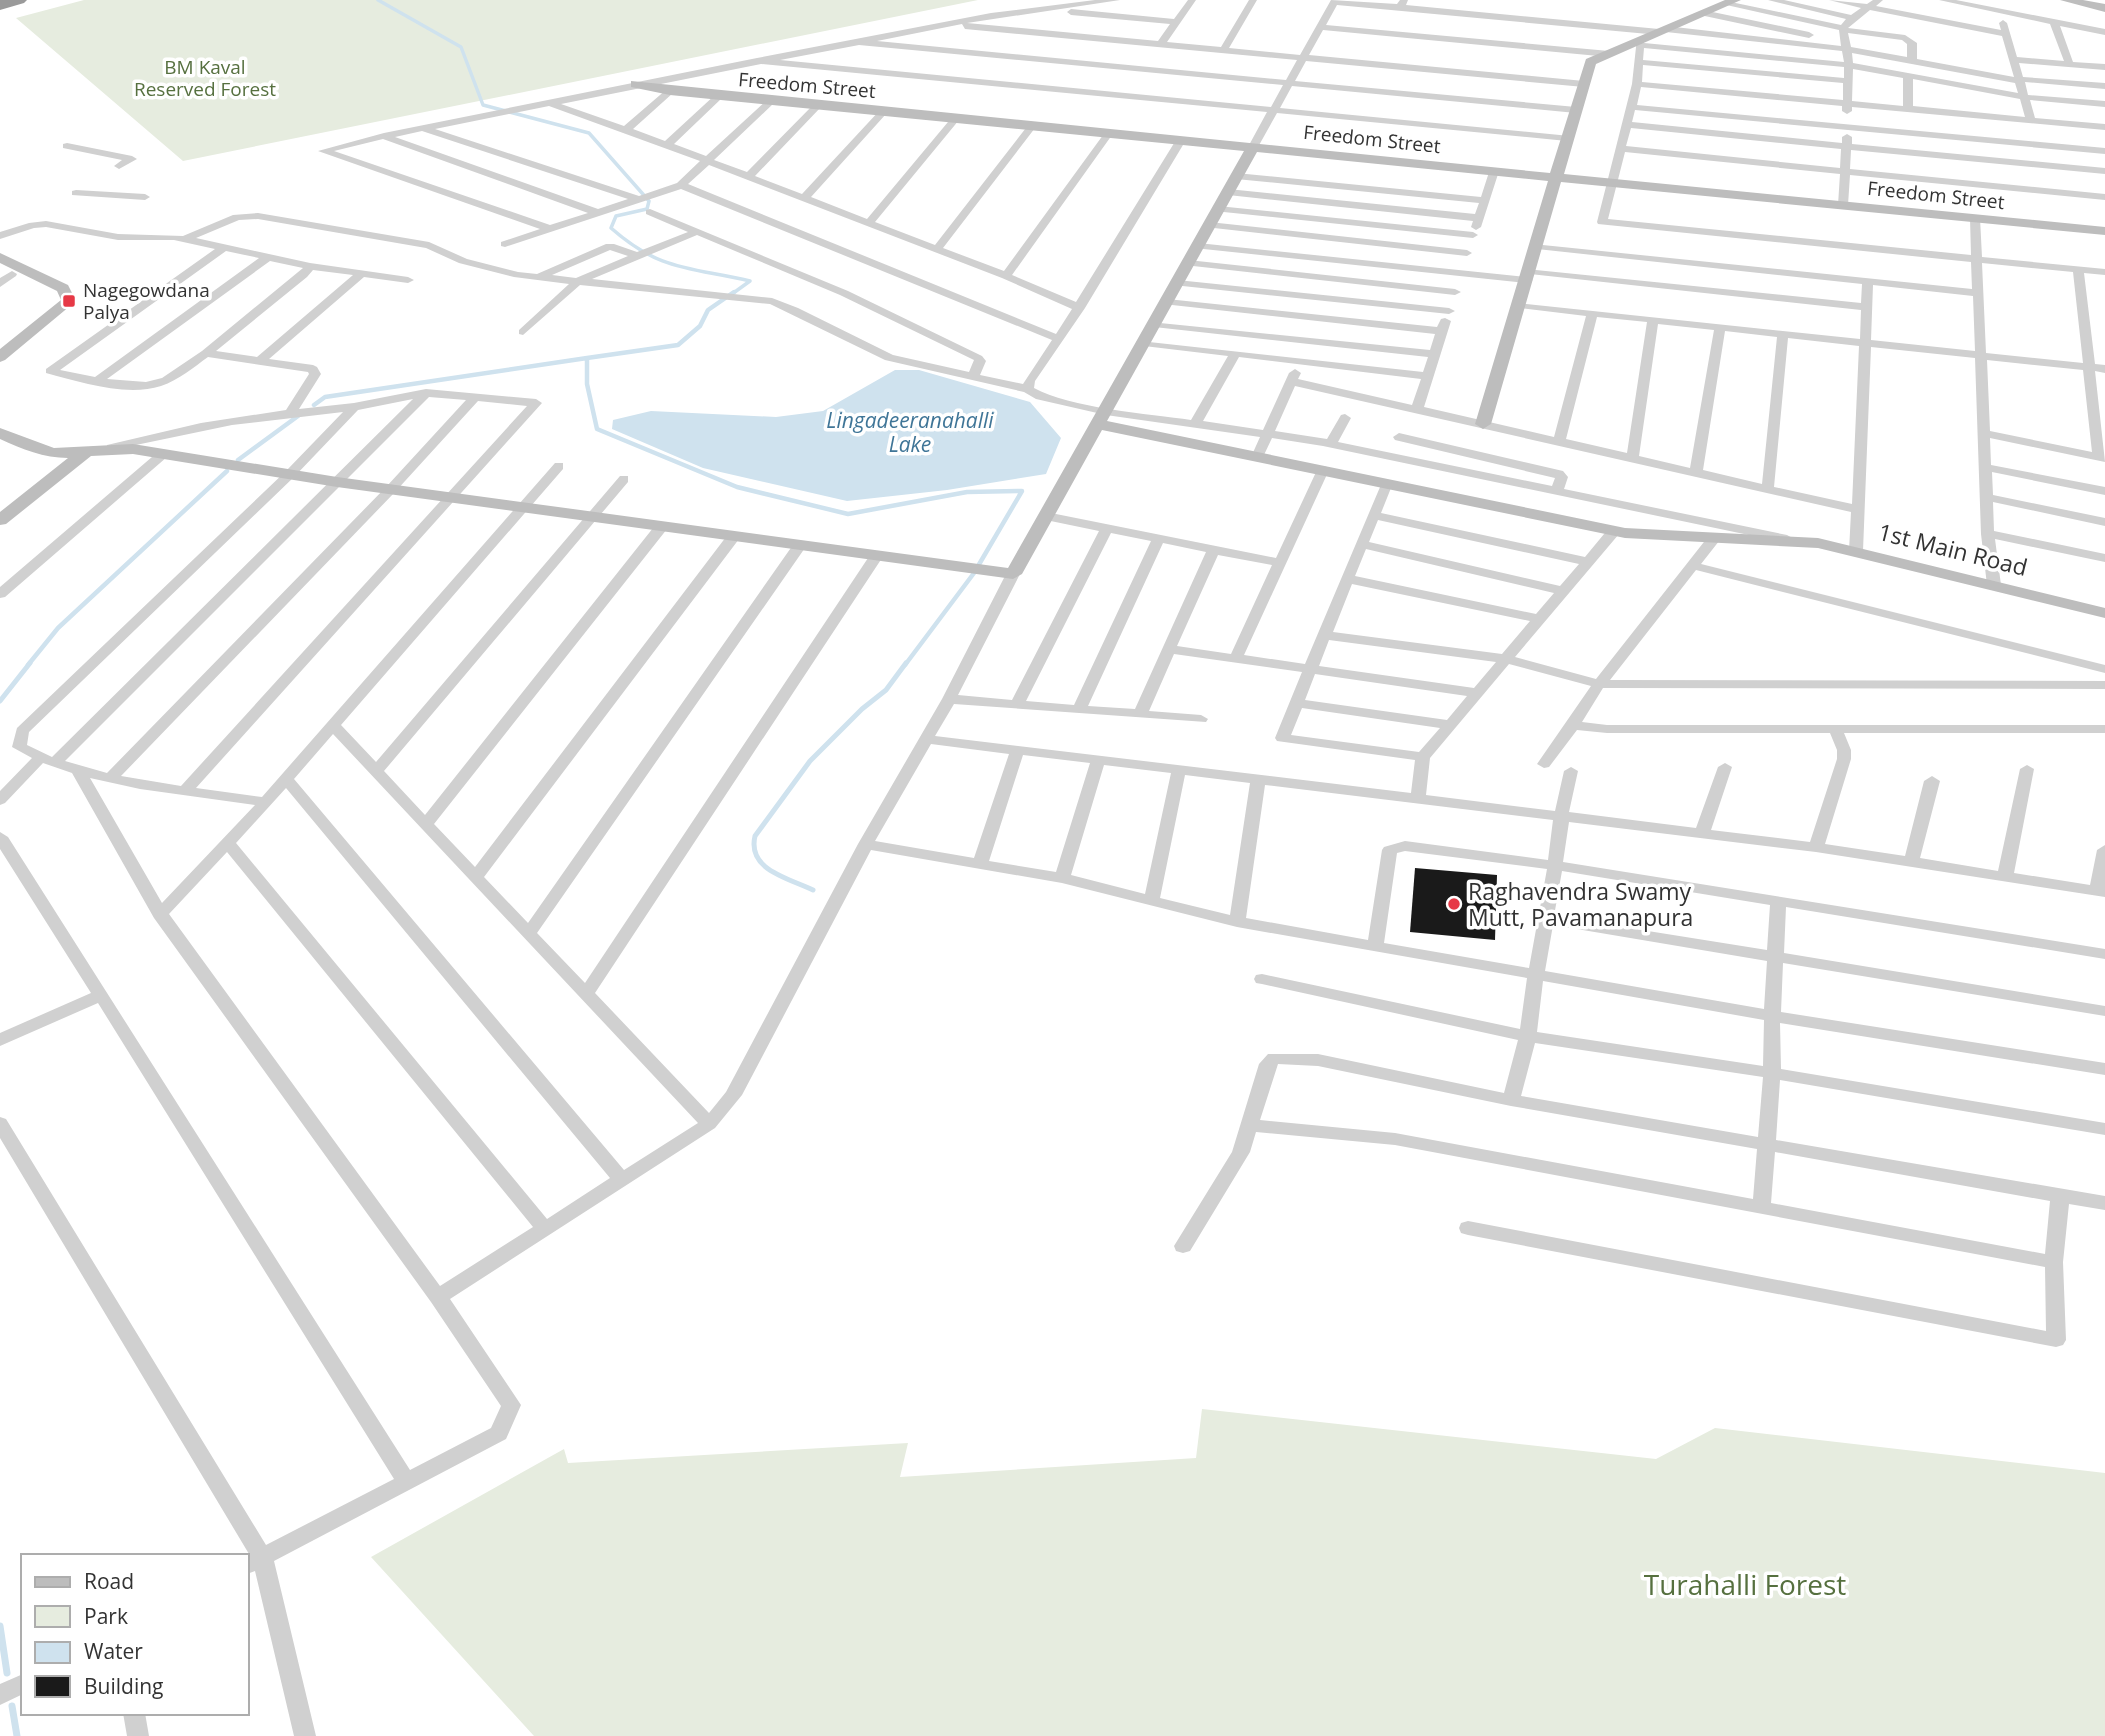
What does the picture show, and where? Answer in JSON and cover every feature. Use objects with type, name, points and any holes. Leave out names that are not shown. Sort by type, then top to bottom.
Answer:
[{"type":"highway","points":[[0,5],[19,0]]},
{"type":"street","points":[[551,229],[323,151],[635,84],[1040,9],[1116,0]]},
{"type":"street","points":[[1160,46],[1192,0]]},
{"type":"street","points":[[1223,51],[1253,0]]},
{"type":"street","points":[[1772,0],[1952,31]]},
{"type":"street","points":[[1833,0],[2006,34]]},
{"type":"street","points":[[1843,205],[1849,65],[1844,29],[1854,16],[1879,0]]},
{"type":"street","points":[[1943,0],[2105,32]]},
{"type":"street","points":[[2066,0],[2105,6]]},
{"type":"street","points":[[2083,0],[2105,6]]},
{"type":"street","points":[[438,1297],[709,1124],[733,1095],[866,844],[949,699],[1013,573],[1334,1],[1402,4],[1663,31],[1847,46]]},
{"type":"street","points":[[1483,424],[1590,62],[1731,2],[1844,29],[1905,38],[1912,43],[1912,61]]},
{"type":"street","points":[[1040,9],[1177,22]]},
{"type":"street","points":[[2000,11],[2031,121]]},
{"type":"street","points":[[1703,13],[1912,61],[2019,80],[2105,86]]},
{"type":"street","points":[[2054,22],[2070,65]]},
{"type":"street","points":[[1722,34],[1749,23]]},
{"type":"street","points":[[949,25],[1584,83]]},
{"type":"street","points":[[1318,27],[1609,54]]},
{"type":"street","points":[[858,42],[1576,110]]},
{"type":"street","points":[[1598,237],[1637,84],[1640,42]]},
{"type":"street","points":[[1640,42],[1849,65],[2024,97],[2105,104]]},
{"type":"street","points":[[2014,60],[2105,67]]},
{"type":"street","points":[[757,61],[1567,138]]},
{"type":"street","points":[[1639,62],[1848,81]]},
{"type":"street","points":[[1908,75],[1908,109]]},
{"type":"street","name":"Freedom Street","points":[[635,84],[719,96],[2105,231]]},
{"type":"street","points":[[1637,84],[2105,127]]},
{"type":"street","points":[[626,130],[670,91]]},
{"type":"street","points":[[667,145],[719,96]]},
{"type":"street","points":[[505,244],[681,185],[771,101]]},
{"type":"street","points":[[550,103],[937,249],[1079,308]]},
{"type":"street","points":[[748,177],[818,105]]},
{"type":"street","points":[[1632,107],[2105,150]]},
{"type":"street","points":[[804,198],[883,111]]},
{"type":"street","points":[[869,223],[956,118]]},
{"type":"street","points":[[1628,125],[2105,170]]},
{"type":"street","points":[[937,249],[1032,126]]},
{"type":"street","points":[[423,128],[638,199]]},
{"type":"street","points":[[1006,276],[1109,133]]},
{"type":"street","points":[[384,136],[598,213]]},
{"type":"street","points":[[1028,389],[1029,381],[1079,308],[1181,140]]},
{"type":"street","points":[[67,146],[132,159],[119,166]]},
{"type":"street","points":[[1622,149],[2105,197]]},
{"type":"street","points":[[1417,409],[1494,171]]},
{"type":"street","points":[[1236,176],[1484,200]]},
{"type":"street","points":[[681,185],[1059,339]]},
{"type":"street","points":[[1228,192],[1479,218]]},
{"type":"street","points":[[76,193],[145,197]]},
{"type":"street","points":[[1218,209],[1473,235]]},
{"type":"street","points":[[650,212],[844,293],[978,358],[980,361],[973,376]]},
{"type":"street","points":[[185,239],[237,217],[258,216],[429,245],[463,261],[518,275],[772,301],[889,358],[1028,389],[1040,396],[1102,418],[1195,424],[1331,444],[1787,539]]},
{"type":"street","points":[[1975,218],[1986,497],[1993,585]]},
{"type":"street","points":[[0,236],[33,225],[46,224],[118,237],[185,239],[310,266],[408,280]]},
{"type":"street","points":[[1209,225],[1467,253]]},
{"type":"street","points":[[523,332],[578,281],[696,232]]},
{"type":"street","points":[[1537,246],[1598,237],[1976,259],[2105,272]]},
{"type":"street","points":[[1598,237],[1868,281],[1978,293]]},
{"type":"street","points":[[538,277],[610,246],[637,256]]},
{"type":"street","points":[[1198,246],[1461,274],[1528,275],[1866,307]]},
{"type":"street","points":[[225,247],[50,371],[140,387],[163,384],[206,353],[303,275],[310,266]]},
{"type":"street","points":[[97,381],[269,256]]},
{"type":"street","points":[[0,257],[62,288],[69,301],[0,357]]},
{"type":"street","points":[[1188,263],[1455,292]]},
{"type":"street","points":[[1984,433],[2102,457],[2078,269]]},
{"type":"street","points":[[261,360],[361,274]]},
{"type":"street","points":[[0,284],[12,275]]},
{"type":"street","points":[[1856,551],[1868,281]]},
{"type":"street","points":[[1177,283],[1449,312]]},
{"type":"street","points":[[1167,302],[1442,331]]},
{"type":"street","points":[[1520,305],[2105,369]]},
{"type":"street","points":[[1559,441],[1592,313]]},
{"type":"street","points":[[1632,458],[1653,320]]},
{"type":"street","points":[[1154,324],[1435,354]]},
{"type":"street","points":[[1696,472],[1720,327]]},
{"type":"street","points":[[1768,488],[1783,334]]},
{"type":"street","points":[[1144,343],[1428,376]]},
{"type":"street","points":[[206,353],[313,369],[315,374],[291,411]]},
{"type":"street","points":[[1195,424],[1236,354]]},
{"type":"street","points":[[1257,457],[1299,361]]},
{"type":"street","points":[[1292,381],[1857,509]]},
{"type":"street","points":[[0,800],[48,760],[85,735],[426,393]]},
{"type":"street","points":[[0,433],[32,447],[59,453],[86,452],[160,435],[291,411],[354,407],[426,393],[536,403],[186,790]]},
{"type":"street","points":[[110,779],[391,489],[476,396]]},
{"type":"street","points":[[266,802],[110,779],[48,760],[19,747],[22,731],[290,474],[354,407]]},
{"type":"street","name":"1st Main Road","points":[[1102,418],[1257,457],[1614,531],[1787,539],[1856,551],[2105,613]]},
{"type":"street","points":[[1331,444],[1345,418]]},
{"type":"street","points":[[1399,437],[1559,474],[1562,477],[1557,490]]},
{"type":"street","points":[[111,448],[452,498],[1013,573]]},
{"type":"street","points":[[0,520],[86,452]]},
{"type":"street","points":[[0,594],[163,454]]},
{"type":"street","points":[[160,914],[266,802],[559,466]]},
{"type":"street","points":[[1985,467],[2105,491]]},
{"type":"street","points":[[1236,659],[1322,470]]},
{"type":"street","points":[[376,771],[595,517],[624,479]]},
{"type":"street","points":[[1387,483],[1282,738],[1423,757]]},
{"type":"street","points":[[1986,497],[2105,522]]},
{"type":"street","points":[[1374,515],[1588,562]]},
{"type":"street","points":[[1046,516],[1280,562]]},
{"type":"street","points":[[426,824],[662,526]]},
{"type":"street","points":[[1017,704],[1107,528]]},
{"type":"street","points":[[1418,800],[1423,757],[1614,531]]},
{"type":"street","points":[[1988,534],[2105,558]]},
{"type":"street","points":[[476,877],[734,536]]},
{"type":"street","points":[[1544,764],[1599,684],[1716,536]]},
{"type":"street","points":[[1079,709],[1158,538]]},
{"type":"street","points":[[1362,544],[1563,591]]},
{"type":"street","points":[[529,933],[800,545]]},
{"type":"street","points":[[1140,714],[1214,549]]},
{"type":"street","points":[[586,994],[877,555]]},
{"type":"street","points":[[1694,566],[2105,669]]},
{"type":"street","points":[[1348,579],[1540,619]]},
{"type":"street","points":[[1325,635],[1506,659],[1599,684],[2105,685]]},
{"type":"street","points":[[1169,649],[1478,693]]},
{"type":"street","points":[[949,699],[1201,719]]},
{"type":"street","points":[[1296,703],[1451,725]]},
{"type":"street","points":[[1573,725],[1607,729],[2105,729]]},
{"type":"street","points":[[333,726],[709,1124]]},
{"type":"street","points":[[1816,847],[1844,759],[1844,750],[1835,729]]},
{"type":"street","points":[[925,739],[1816,847],[2101,891],[2105,850]]},
{"type":"street","points":[[980,864],[1018,750]]},
{"type":"street","points":[[1062,878],[1098,760]]},
{"type":"street","points":[[1702,833],[1725,766]]},
{"type":"street","points":[[76,769],[160,914],[438,1297],[511,1405],[499,1433],[254,1561]]},
{"type":"street","points":[[2005,876],[2027,769]]},
{"type":"street","points":[[1152,899],[1180,770]]},
{"type":"street","points":[[1511,1100],[1528,1036],[1561,816],[1571,771]]},
{"type":"street","points":[[286,779],[622,1180]]},
{"type":"street","points":[[1237,922],[1258,780]]},
{"type":"street","points":[[1911,862],[1932,781]]},
{"type":"street","points":[[0,836],[406,1481]]},
{"type":"street","points":[[228,842],[545,1229]]},
{"type":"street","points":[[866,844],[1062,878],[1237,922],[1772,1016],[2105,1069]]},
{"type":"street","points":[[1375,946],[1390,850],[1405,846],[1554,865],[2105,954]]},
{"type":"street","points":[[1761,1208],[1772,1073],[1778,901]]},
{"type":"street","points":[[1545,919],[2105,1011]]},
{"type":"street","points":[[1262,979],[1528,1036],[1772,1073],[2105,1129]]},
{"type":"street","points":[[0,1041],[101,995]]},
{"type":"street","points":[[1183,1246],[1241,1153],[1268,1064],[1274,1058],[1318,1060],[1511,1100],[2105,1203]]},
{"type":"street","points":[[0,1123],[254,1561],[305,1736]]},
{"type":"street","points":[[1250,1125],[1395,1139],[2054,1262]]},
{"type":"street","points":[[1468,1228],[2056,1340],[2054,1262],[2060,1196]]},
{"type":"street","points":[[0,1695],[21,1684]]},
{"type":"street","points":[[134,1715],[138,1736]]},
{"type":"green space","name":"BM Kaval Reserved Forest","points":[[84,0],[978,0],[183,161],[16,18]]},
{"type":"green space","name":"Turahalli Forest","points":[[1202,1409],[1656,1459],[1715,1428],[2105,1473],[2105,1736],[534,1736],[371,1557],[564,1449],[568,1463],[908,1443],[900,1477],[1196,1458]]},
{"type":"water","name":"Lingadeeranahalli Lake","points":[[895,370],[919,370],[1030,402],[1061,438],[1046,474],[947,490],[847,501],[703,468],[612,429],[613,420],[651,411],[776,417],[823,411]]},
{"type":"building","name":"Raghavendra Swamy Mutt, Pavamanapura","points":[[1415,868],[1497,875],[1495,940],[1410,932]]},
{"type":"waterway","points":[[378,0],[461,47],[483,105],[589,133],[649,201],[647,209],[616,216],[611,228],[645,253],[661,260],[693,270],[750,281],[732,294]]},
{"type":"waterway","points":[[587,358],[678,345],[700,326],[708,310],[734,292]]},
{"type":"waterway","points":[[314,405],[325,397],[587,358]]},
{"type":"waterway","points":[[587,358],[587,384],[597,429],[737,487],[848,514],[967,492],[1022,491],[974,573],[905,665]]},
{"type":"waterway","points":[[238,460],[298,416]]},
{"type":"waterway","points":[[28,665],[58,628],[227,471]]},
{"type":"waterway","points":[[0,701],[30,663]]},
{"type":"waterway","points":[[813,890],[782,877],[763,865],[754,848],[755,836],[810,761],[862,709],[886,690],[906,663]]},
{"type":"waterway","points":[[0,1626],[7,1673]]},
{"type":"waterway","points":[[12,1706],[17,1736]]},
{"type":"place","name":"Nagegowdana Palya","points":[[69,301]]},
{"type":"place","name":"Raghavendra Swamy Mutt, Pavamanapura","points":[[1454,904]]}]
